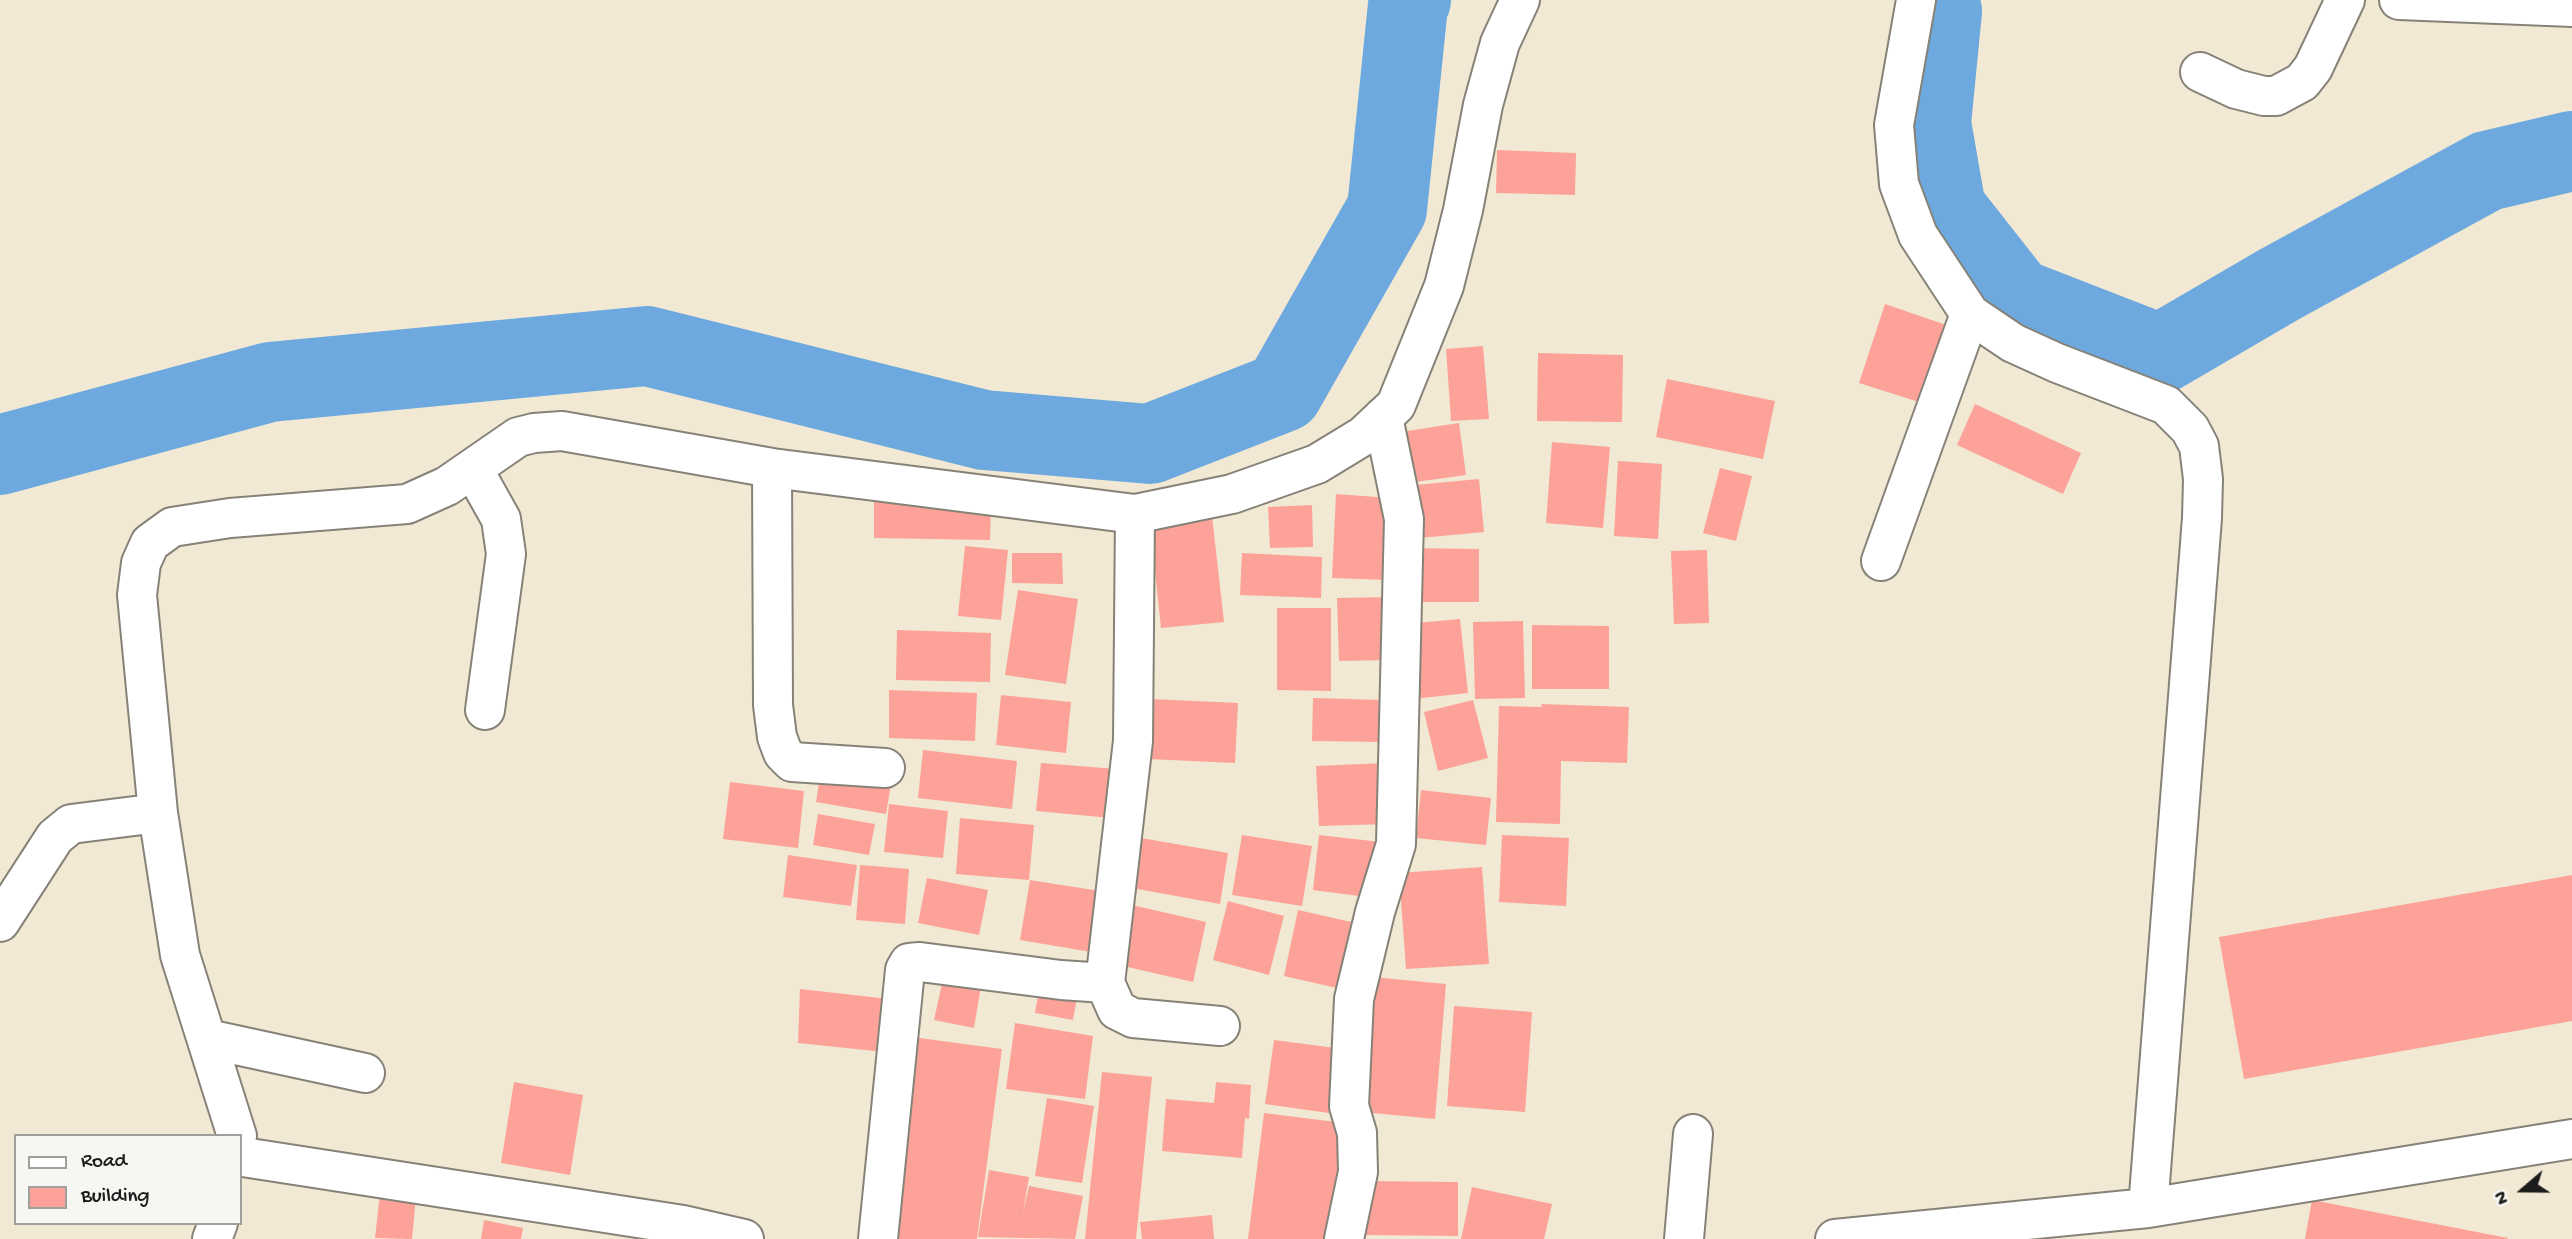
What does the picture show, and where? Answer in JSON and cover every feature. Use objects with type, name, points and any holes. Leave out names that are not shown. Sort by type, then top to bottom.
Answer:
[{"type":"street","points":[[235,1134],[180,955],[159,813],[137,595],[141,563],[150,544],[172,527],[230,518],[407,504],[447,486],[518,437],[562,431],[772,468],[1135,514],[1232,494],[1317,464],[1363,436],[1396,405],[1444,286],[1463,210],[1483,105],[1500,43],[1520,0]]},
{"type":"street","points":[[1916,0],[1894,125],[1899,184],[1918,235],[1970,314],[2024,348],[2166,405],[2190,429],[2199,446],[2203,479],[2202,518],[2148,1208]]},
{"type":"street","points":[[2200,72],[2236,89],[2276,96],[2302,82],[2313,68],[2345,0]]},
{"type":"street","points":[[2399,0],[2572,8]]},
{"type":"street","points":[[1881,561],[1970,314]]},
{"type":"street","points":[[1344,1239],[1358,1172],[1357,1133],[1349,1106],[1354,999],[1375,912],[1396,844],[1404,519],[1383,417]]},
{"type":"street","points":[[772,468],[773,705],[777,737],[783,753],[792,762],[885,768]]},
{"type":"street","points":[[473,469],[501,519],[506,554],[485,710]]},
{"type":"street","points":[[1135,514],[1133,741],[1105,983],[1117,1010],[1133,1018],[1220,1026]]},
{"type":"street","points":[[0,922],[55,837],[71,824],[159,813]]},
{"type":"street","points":[[878,1239],[906,966],[912,962],[920,962],[1060,981],[1105,983]]},
{"type":"street","points":[[208,1039],[365,1073]]},
{"type":"street","points":[[1684,1239],[1693,1134]]},
{"type":"street","points":[[1835,1239],[2022,1230],[2572,1139]]},
{"type":"street","points":[[242,1151],[577,1224],[744,1239]]},
{"type":"building","points":[[1497,150],[1576,153],[1575,195],[1496,193]]},
{"type":"building","points":[[1885,304],[1952,327],[1928,405],[1859,383]]},
{"type":"building","points":[[1483,346],[1489,419],[1451,421],[1446,349]]},
{"type":"building","points":[[1538,353],[1623,355],[1622,422],[1537,421]]},
{"type":"building","points":[[1667,379],[1775,401],[1763,459],[1656,437]]},
{"type":"building","points":[[1975,404],[2081,453],[2063,494],[1957,445]]},
{"type":"building","points":[[1459,423],[1466,475],[1401,484],[1394,433]]},
{"type":"building","points":[[1552,442],[1610,447],[1603,528],[1546,523]]},
{"type":"building","points":[[1618,461],[1662,464],[1658,539],[1614,536]]},
{"type":"building","points":[[1720,468],[1752,476],[1736,541],[1703,533]]},
{"type":"building","points":[[1479,479],[1484,532],[1420,538],[1415,485]]},
{"type":"building","points":[[1336,494],[1391,498],[1387,580],[1332,578]]},
{"type":"building","points":[[874,500],[991,502],[990,540],[874,538]]},
{"type":"building","points":[[1312,505],[1313,547],[1270,548],[1268,507]]},
{"type":"building","points":[[1212,516],[1224,622],[1161,628],[1150,523]]},
{"type":"building","points":[[965,546],[1008,550],[1001,620],[958,616]]},
{"type":"building","points":[[1407,548],[1479,549],[1479,602],[1406,602]]},
{"type":"building","points":[[1707,550],[1709,623],[1674,624],[1671,551]]},
{"type":"building","points":[[1012,553],[1062,553],[1063,584],[1012,583]]},
{"type":"building","points":[[1242,553],[1322,557],[1321,598],[1240,595]]},
{"type":"building","points":[[1018,590],[1078,599],[1066,684],[1005,675]]},
{"type":"building","points":[[1390,597],[1392,660],[1339,661],[1337,598]]},
{"type":"building","points":[[1277,608],[1331,608],[1331,691],[1277,690]]},
{"type":"building","points":[[1460,619],[1468,693],[1413,699],[1406,624]]},
{"type":"building","points":[[1523,621],[1525,698],[1475,699],[1473,622]]},
{"type":"building","points":[[1532,625],[1609,626],[1609,689],[1532,689]]},
{"type":"building","points":[[897,630],[991,633],[990,682],[896,680]]},
{"type":"building","points":[[889,690],[977,693],[975,741],[889,738]]},
{"type":"building","points":[[1001,695],[1071,702],[1066,753],[996,745]]},
{"type":"building","points":[[1313,698],[1384,700],[1383,742],[1312,741]]},
{"type":"building","points":[[1151,699],[1238,703],[1235,763],[1148,759]]},
{"type":"building","points":[[1473,700],[1488,758],[1438,771],[1424,712]]},
{"type":"building","points":[[1541,704],[1629,707],[1627,763],[1561,761],[1560,824],[1496,822],[1499,706],[1542,707]]},
{"type":"building","points":[[923,750],[1017,761],[1012,809],[918,798]]},
{"type":"building","points":[[1041,763],[1116,769],[1111,818],[1036,811]]},
{"type":"building","points":[[1384,763],[1387,824],[1319,826],[1316,766]]},
{"type":"building","points":[[822,764],[892,778],[886,814],[816,802]]},
{"type":"building","points":[[730,782],[804,791],[798,848],[723,839]]},
{"type":"building","points":[[1421,790],[1491,798],[1486,845],[1416,838]]},
{"type":"building","points":[[889,804],[948,811],[943,858],[884,852]]},
{"type":"building","points":[[818,814],[875,824],[869,855],[813,845]]},
{"type":"building","points":[[960,818],[1034,825],[1029,880],[956,874]]},
{"type":"building","points":[[1242,835],[1312,846],[1302,906],[1232,895]]},
{"type":"building","points":[[1319,835],[1381,842],[1374,898],[1313,890]]},
{"type":"building","points":[[1502,835],[1569,838],[1566,906],[1499,902]]},
{"type":"building","points":[[1141,838],[1228,853],[1220,904],[1132,888]]},
{"type":"building","points":[[788,855],[857,865],[851,906],[783,897]]},
{"type":"building","points":[[860,865],[909,869],[905,924],[856,920]]},
{"type":"building","points":[[1482,867],[1489,964],[1406,969],[1399,873]]},
{"type":"building","points":[[2572,875],[2572,1021],[2244,1079],[2219,937]]},
{"type":"building","points":[[927,878],[988,890],[979,935],[918,923]]},
{"type":"building","points":[[1030,880],[1106,892],[1097,953],[1020,940]]},
{"type":"building","points":[[1228,901],[1284,916],[1269,975],[1213,960]]},
{"type":"building","points":[[1132,905],[1206,922],[1193,982],[1119,965]]},
{"type":"building","points":[[1298,910],[1365,925],[1350,991],[1284,976]]},
{"type":"building","points":[[1363,976],[1446,984],[1435,1119],[1351,1111]]},
{"type":"building","points":[[943,979],[981,986],[974,1028],[934,1020]]},
{"type":"building","points":[[1040,985],[1078,992],[1073,1020],[1035,1013]]},
{"type":"building","points":[[800,989],[898,1000],[894,1053],[798,1043]]},
{"type":"building","points":[[1454,1006],[1532,1012],[1525,1112],[1447,1106]]},
{"type":"building","points":[[1015,1023],[1093,1036],[1085,1099],[1006,1089]]},
{"type":"building","points":[[912,1037],[1002,1049],[977,1239],[885,1239]]},
{"type":"building","points":[[1274,1040],[1351,1050],[1343,1115],[1265,1104]]},
{"type":"building","points":[[1102,1072],[1152,1077],[1136,1239],[1085,1239]]},
{"type":"building","points":[[514,1082],[583,1095],[570,1175],[501,1163]]},
{"type":"building","points":[[1216,1082],[1251,1085],[1249,1119],[1245,1118],[1242,1158],[1162,1151],[1166,1099],[1214,1103]]},
{"type":"building","points":[[1047,1098],[1094,1106],[1082,1183],[1035,1176]]},
{"type":"building","points":[[1264,1113],[1352,1124],[1338,1239],[1248,1239]]},
{"type":"building","points":[[989,1170],[1029,1177],[1023,1213],[1029,1186],[1083,1196],[1075,1239],[978,1237]]},
{"type":"building","points":[[1362,1181],[1458,1182],[1458,1236],[1362,1235]]},
{"type":"building","points":[[1472,1187],[1552,1204],[1544,1239],[1461,1239]]},
{"type":"building","points":[[380,1193],[416,1197],[412,1239],[375,1238]]},
{"type":"building","points":[[2312,1200],[2508,1238],[2305,1239]]},
{"type":"building","points":[[1212,1215],[1214,1239],[1142,1239],[1140,1222]]},
{"type":"building","points":[[484,1220],[523,1228],[521,1239],[481,1239]]},
{"type":"waterway","points":[[0,455],[270,382],[647,346],[984,430],[1150,444],[1283,392],[1387,209],[1408,5],[1411,0]]},
{"type":"waterway","points":[[1939,0],[1942,11],[1931,123],[1946,209],[2016,298],[2160,354],[2280,284],[2487,171],[2572,151]]}]
